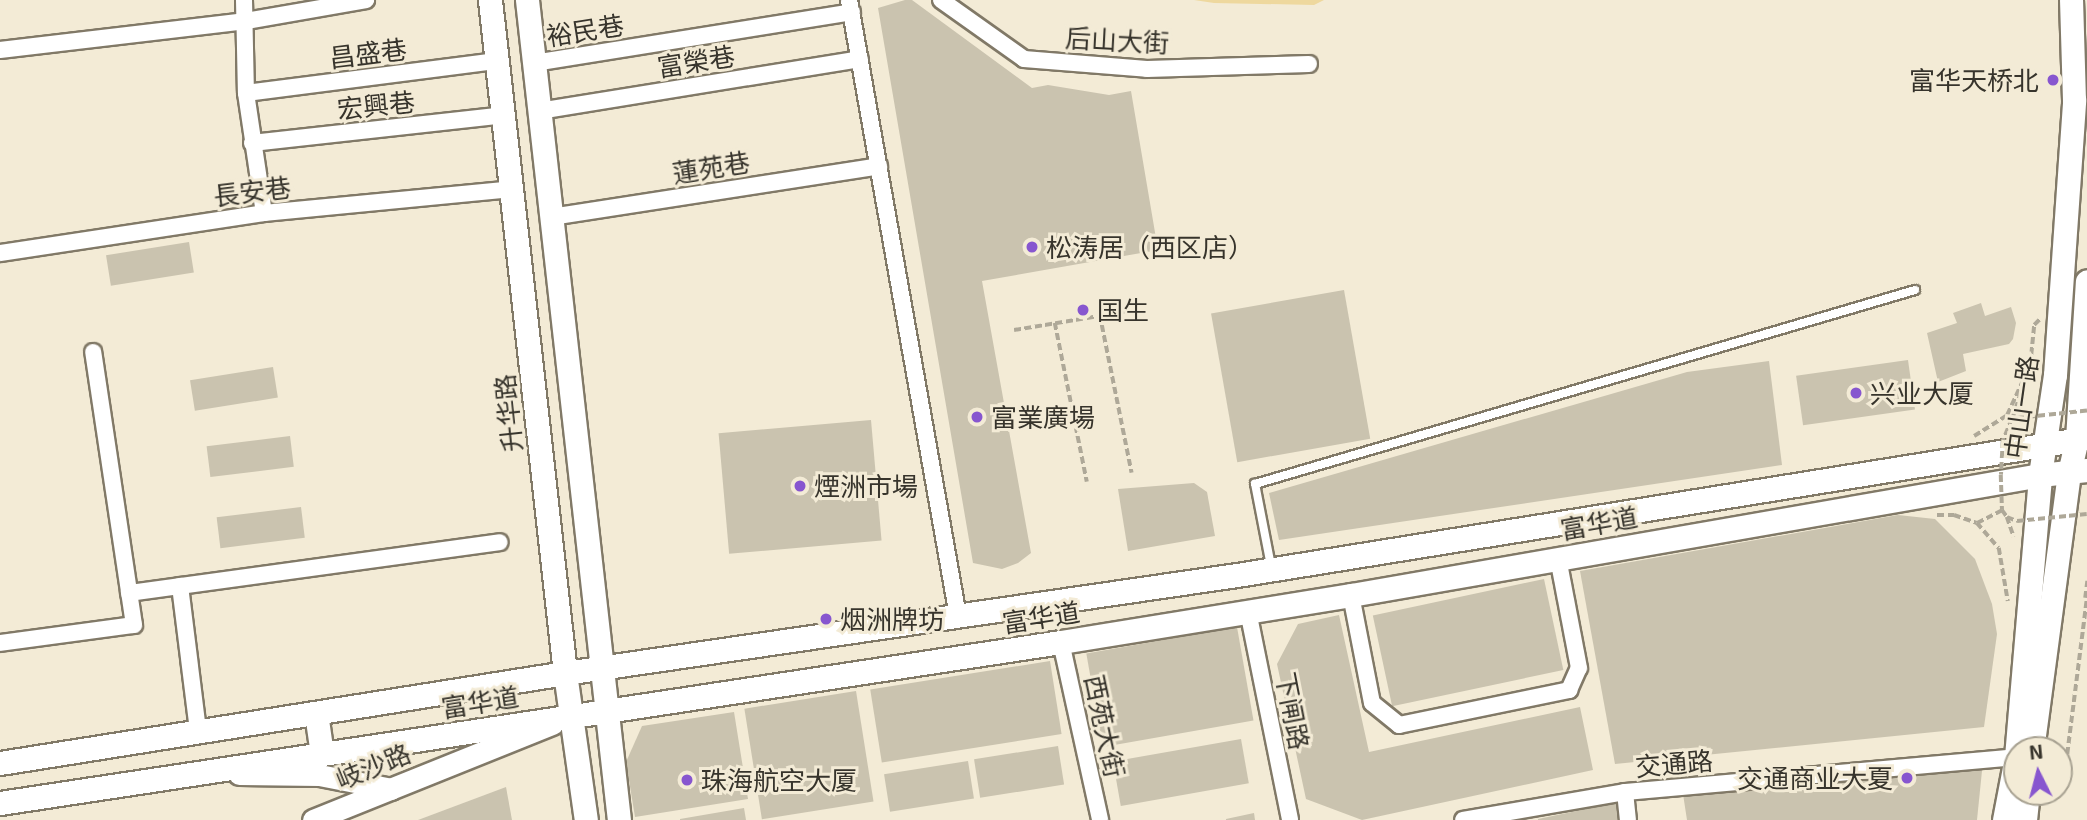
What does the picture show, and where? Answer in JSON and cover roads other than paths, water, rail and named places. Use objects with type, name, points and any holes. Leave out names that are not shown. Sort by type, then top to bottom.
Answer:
[{"type":"main road","name":"升华路","points":[[491,0],[565,673],[586,820]]},
{"type":"main road","points":[[527,0],[619,820]]},
{"type":"main road","name":"中山一路","points":[[2025,736],[2040,475],[2055,375],[2074,100],[2071,0]]},
{"type":"main road","name":"中山一路","points":[[2027,736],[2078,471],[2082,439],[2087,281]]},
{"type":"main road","name":"富华道","points":[[0,763],[565,673],[1272,569],[2082,439]]},
{"type":"main road","name":"富华道","points":[[0,803],[1061,642],[1351,595],[2040,475],[2078,471]]},
{"type":"main road","points":[[316,713],[322,754]]},
{"type":"street","points":[[244,0],[247,21],[246,93],[264,213]]},
{"type":"street","points":[[0,50],[247,21],[366,0]]},
{"type":"street","name":"后山大街","points":[[941,0],[1024,59],[1147,69],[1309,64]]},
{"type":"street","points":[[850,6],[958,616]]},
{"type":"street","name":"裕民巷","points":[[534,63],[850,6]]},
{"type":"street","name":"富榮巷","points":[[539,111],[860,59]]},
{"type":"street","name":"昌盛巷","points":[[246,93],[497,61]]},
{"type":"street","name":"宏興巷","points":[[252,143],[505,115]]},
{"type":"street","name":"蓮苑巷","points":[[551,217],[879,166]]},
{"type":"street","name":"長安巷","points":[[0,253],[264,213],[512,189]]},
{"type":"street","points":[[0,643],[134,625],[93,352]]},
{"type":"street","points":[[129,593],[500,542]]},
{"type":"street","points":[[1351,595],[1373,703],[1399,725],[1569,691],[1580,668],[1558,558]]},
{"type":"street","points":[[180,586],[198,731]]},
{"type":"street","name":"下闸路","points":[[1248,611],[1290,820]]},
{"type":"street","name":"西苑大街","points":[[1061,642],[1100,820]]},
{"type":"street","name":"岐沙路","points":[[313,820],[570,716]]},
{"type":"street","name":"交通路","points":[[1463,820],[1625,792],[2003,756]]},
{"type":"street","points":[[195,774],[319,775],[391,789]]},
{"type":"street","points":[[1625,792],[1628,820]]},
{"type":"lane","points":[[1272,569],[1255,484],[1915,290]]},
{"type":"place","name":"富华天桥北","points":[[2053,80]]},
{"type":"place","name":"松涛居（西区店）","points":[[1032,247]]},
{"type":"place","name":"国生","points":[[1083,310]]},
{"type":"place","name":"兴业大厦","points":[[1856,393]]},
{"type":"place","name":"富業廣場","points":[[977,417]]},
{"type":"place","name":"煙洲市場","points":[[800,486]]},
{"type":"place","name":"烟洲牌坊","points":[[826,619]]},
{"type":"place","name":"交通商业大夏","points":[[1907,778]]},
{"type":"place","name":"珠海航空大厦","points":[[687,780]]}]
